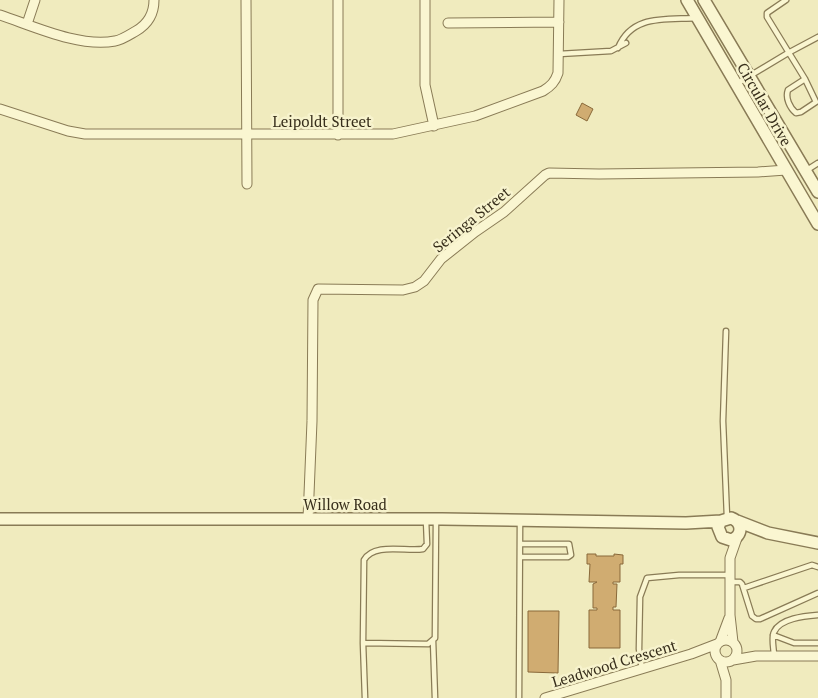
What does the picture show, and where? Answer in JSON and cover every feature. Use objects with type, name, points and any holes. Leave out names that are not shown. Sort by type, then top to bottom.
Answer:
[{"type":"street","points":[[27,24],[35,0]]},
{"type":"street","points":[[0,15],[80,41],[115,41],[137,30],[146,23],[153,10],[154,0]]},
{"type":"street","points":[[246,0],[247,184]]},
{"type":"street","points":[[338,0],[338,134]]},
{"type":"street","points":[[425,0],[425,85],[434,126]]},
{"type":"street","name":"Leipoldt Street","points":[[0,109],[68,131],[85,134],[393,134],[482,114],[543,91],[556,80],[558,73],[559,0]]},
{"type":"street","name":"Circular Drive","points":[[687,0],[818,224]]},
{"type":"street","name":"Circular Drive","points":[[704,0],[818,192]]},
{"type":"street","points":[[448,23],[559,22]]},
{"type":"street","name":"Seringa Street","points":[[308,519],[312,421],[313,300],[318,288],[403,290],[415,288],[429,276],[444,257],[504,212],[549,173],[758,172],[786,170]]},
{"type":"street","name":"Willow Road","points":[[0,519],[431,519],[691,523],[729,520],[768,532],[818,543]]},
{"type":"street","points":[[726,698],[726,680],[732,661],[737,653],[730,615],[730,558],[740,529],[729,520],[718,527],[730,558]]},
{"type":"street","name":"Willow Road","points":[[691,523],[730,540],[768,532]]},
{"type":"street","points":[[726,680],[715,650],[730,615]]},
{"type":"street","points":[[718,643],[728,640],[756,656]]},
{"type":"street","name":"Leadwood Crescent","points":[[545,698],[691,654],[718,643]]},
{"type":"street","name":"Leadwood Crescent","points":[[691,654],[718,658]]},
{"type":"street","points":[[718,658],[727,662],[756,656],[818,656]]},
{"type":"lane","points":[[786,0],[770,10],[767,15],[805,79],[816,102],[801,112],[796,113],[787,100],[786,93],[805,79]]},
{"type":"lane","points":[[618,48],[626,34],[641,23],[656,20],[698,18]]},
{"type":"lane","points":[[736,84],[818,37]]},
{"type":"lane","points":[[559,54],[592,54],[611,51],[626,43]]},
{"type":"lane","points":[[806,170],[818,163]]},
{"type":"lane","points":[[726,331],[723,421],[729,520]]},
{"type":"lane","points":[[431,519],[435,698]]},
{"type":"lane","points":[[365,698],[363,643],[365,557],[377,551],[390,548],[423,549],[426,546],[431,519]]},
{"type":"lane","points":[[519,698],[520,520]]},
{"type":"lane","points":[[520,544],[569,544],[571,552],[568,557],[520,556]]},
{"type":"lane","points":[[744,588],[812,565],[818,567]]},
{"type":"lane","points":[[642,669],[639,649],[640,597],[647,578],[679,575],[730,579],[740,582],[744,588],[752,616],[756,619],[818,593]]},
{"type":"lane","points":[[774,656],[774,632],[778,627],[794,618],[818,615]]},
{"type":"lane","points":[[774,635],[794,643],[818,643]]},
{"type":"lane","points":[[363,643],[428,644],[433,640]]},
{"type":"building","points":[[582,103],[593,109],[587,121],[576,115]]},
{"type":"building","points":[[587,554],[596,554],[596,556],[623,555],[623,564],[620,564],[620,582],[613,582],[613,584],[617,584],[616,607],[613,607],[613,610],[620,610],[620,648],[589,648],[589,610],[597,610],[597,608],[593,608],[593,584],[597,582],[589,582],[590,564],[587,564]]},
{"type":"building","points":[[528,611],[559,611],[558,673],[528,672]]}]
